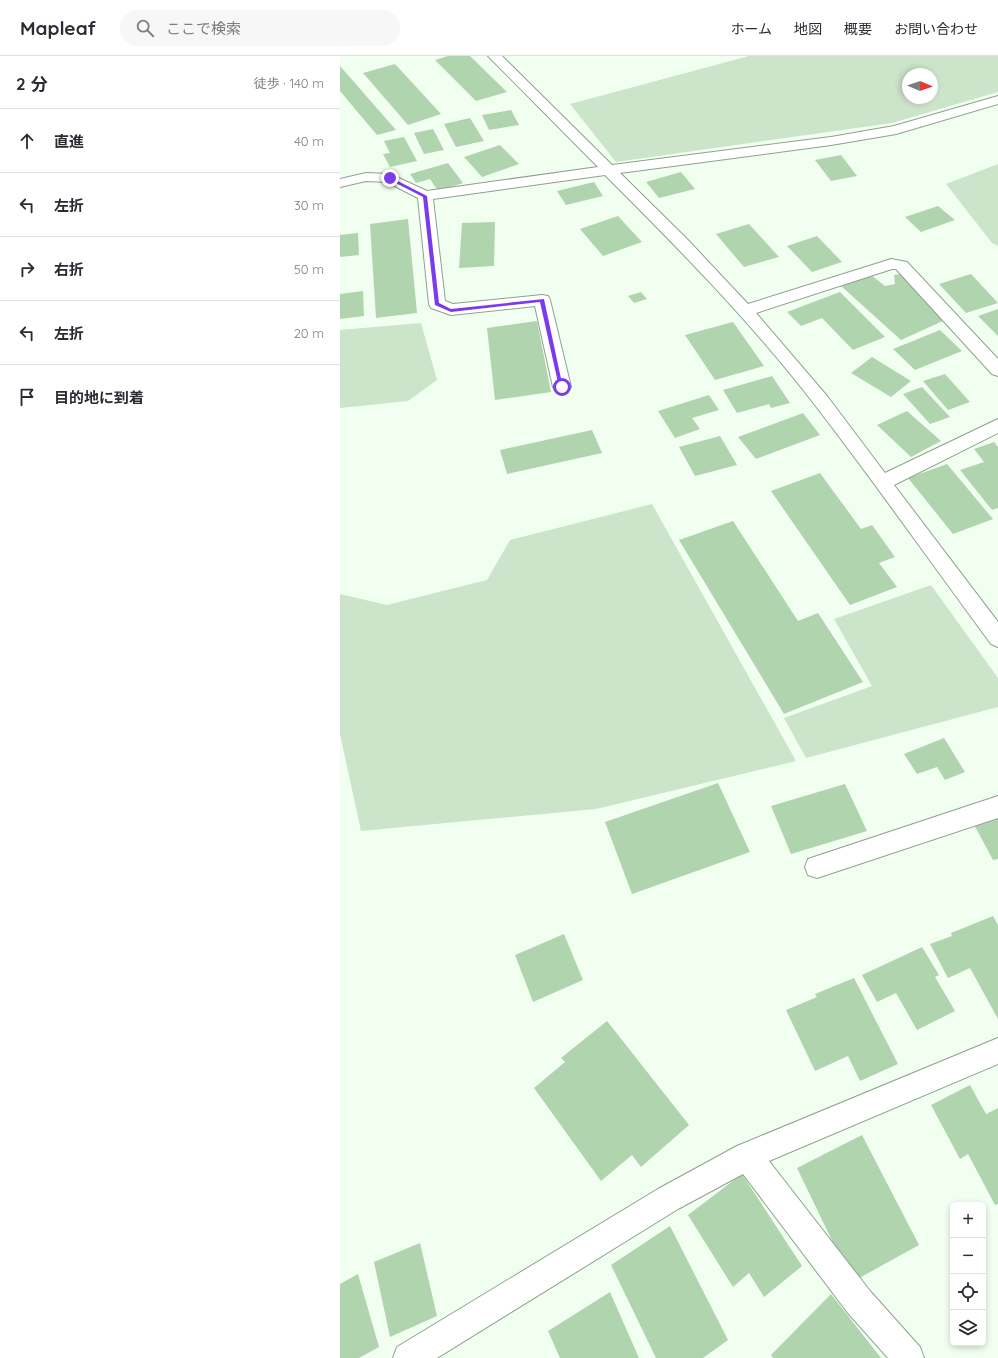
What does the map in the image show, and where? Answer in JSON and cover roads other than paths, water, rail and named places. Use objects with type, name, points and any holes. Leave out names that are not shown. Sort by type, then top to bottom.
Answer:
[{"type":"street","points":[[496,56],[681,242],[745,312],[821,400],[998,638]]},
{"type":"street","points":[[340,182],[366,177],[390,178],[425,196],[831,141],[896,130],[998,100]]},
{"type":"street","points":[[425,196],[437,304],[451,310],[542,300],[562,387]]},
{"type":"street","points":[[745,312],[891,264],[901,266],[998,370]]},
{"type":"street","points":[[883,482],[998,425]]},
{"type":"street","points":[[817,867],[998,807]]},
{"type":"street","points":[[408,1358],[668,1199],[747,1156],[998,1051]]},
{"type":"street","points":[[747,1156],[859,1302],[909,1358]]}]
